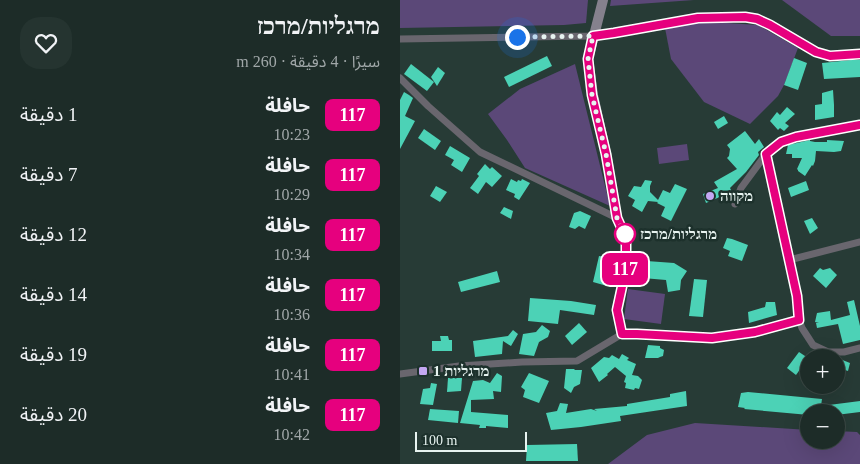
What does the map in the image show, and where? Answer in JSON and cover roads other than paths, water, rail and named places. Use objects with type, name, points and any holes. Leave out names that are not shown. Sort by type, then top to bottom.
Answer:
[{"type":"street","points":[[603,0],[588,59],[592,95],[606,154],[617,218],[626,238],[626,268],[617,310],[622,334]]},
{"type":"street","points":[[400,40],[593,36],[698,18],[745,17],[757,19],[770,25],[816,52],[830,56],[860,54]]},
{"type":"street","points":[[400,78],[428,106],[480,152],[617,218]]},
{"type":"street","points":[[735,204],[740,188],[766,154],[781,142],[796,137],[860,125]]},
{"type":"street","points":[[766,154],[797,296],[799,320],[802,328],[813,345],[828,352],[844,352],[860,348]]},
{"type":"street","points":[[789,260],[860,242]]},
{"type":"street","points":[[400,374],[459,366],[577,361],[622,334],[712,338],[755,332],[799,320]]},
{"type":"place","name":"מקווה","points":[[710,196]]},
{"type":"place","name":"מרגליות/מרכז","points":[[625,234]]},
{"type":"place","name":"מרגליות 1","points":[[423,371]]}]
